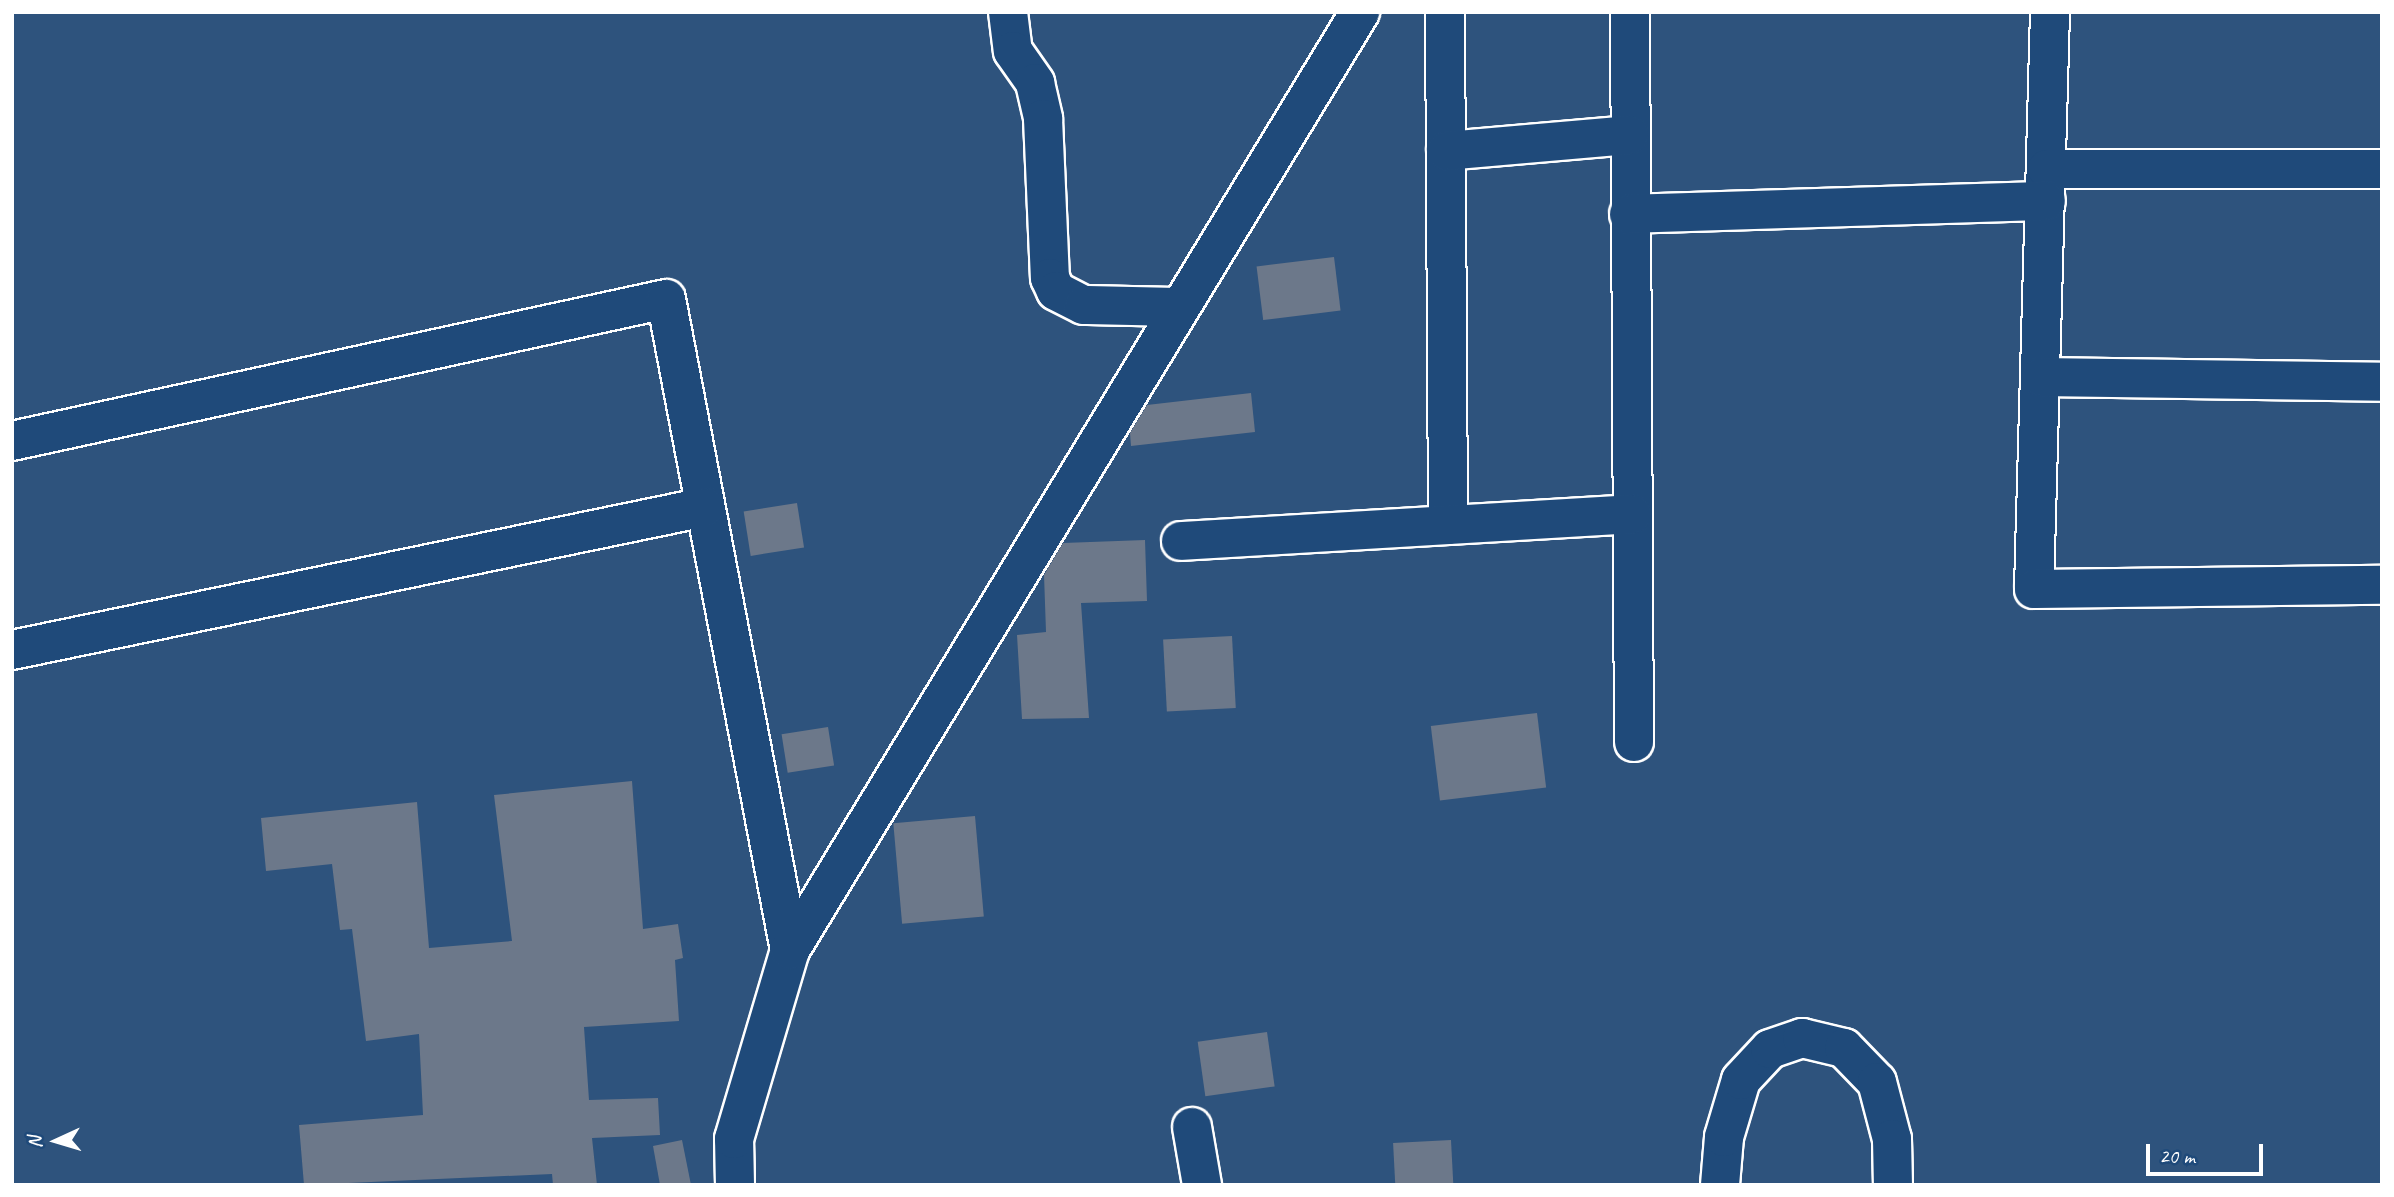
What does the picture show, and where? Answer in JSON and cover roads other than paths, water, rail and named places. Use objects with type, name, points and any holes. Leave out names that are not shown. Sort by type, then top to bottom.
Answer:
[{"type":"street","points":[[1007,12],[1013,51],[1035,83],[1043,119],[1050,278],[1056,291],[1084,305],[1180,307]]},
{"type":"street","points":[[735,1185],[734,1139],[790,950],[1360,12]]},
{"type":"street","points":[[1445,12],[1448,525]]},
{"type":"street","points":[[1630,12],[1629,214],[1634,742]]},
{"type":"street","points":[[2050,12],[2034,589],[2382,585]]},
{"type":"street","points":[[1446,151],[1629,135]]},
{"type":"street","points":[[1629,214],[2047,185],[2382,169]]},
{"type":"street","points":[[12,441],[666,299],[790,950]]},
{"type":"street","points":[[2041,377],[2382,382]]},
{"type":"street","points":[[12,650],[705,507]]},
{"type":"street","points":[[1181,541],[1632,514]]},
{"type":"street","points":[[1720,1185],[1724,1137],[1741,1080],[1770,1049],[1802,1038],[1844,1048],[1877,1082],[1892,1139],[1893,1185]]},
{"type":"street","points":[[1192,1127],[1202,1185]]}]
